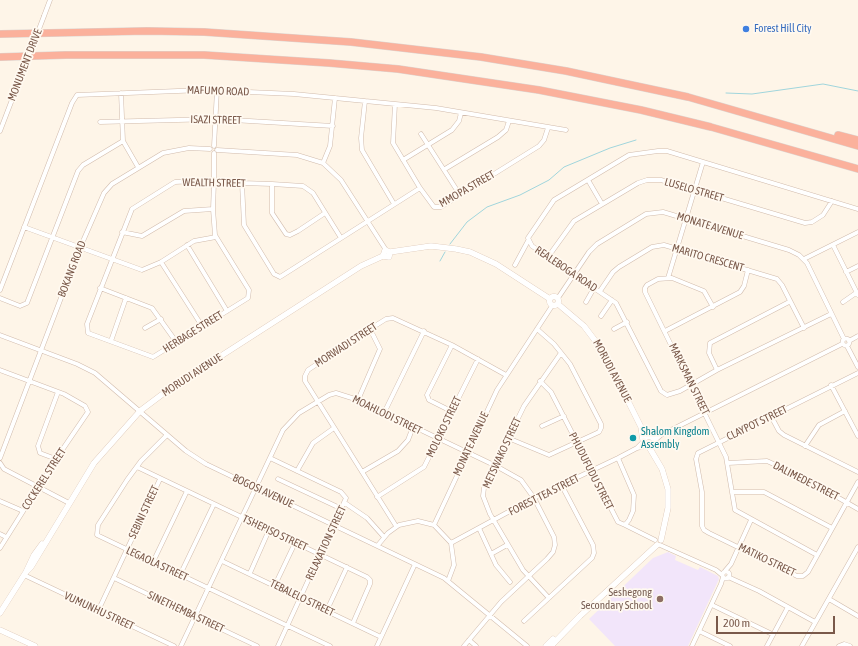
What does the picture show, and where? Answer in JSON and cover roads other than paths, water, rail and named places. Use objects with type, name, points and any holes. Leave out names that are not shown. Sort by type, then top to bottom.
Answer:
[{"type":"highway","points":[[0,34],[147,31],[272,35],[403,47],[481,57],[566,71],[688,98],[858,146]]},
{"type":"highway","points":[[0,57],[73,55],[204,55],[398,69],[539,90],[641,110],[741,135],[856,169]]},
{"type":"highway","points":[[791,126],[858,140]]},
{"type":"street","name":"MONUMENT DRIVE","points":[[0,131],[50,0]]},
{"type":"street","name":"MAFUMO ROAD","points":[[0,290],[75,98],[80,94],[217,90],[335,98],[461,113],[566,130]]},
{"type":"street","points":[[24,227],[111,260],[142,270],[162,262],[187,245],[216,237],[213,209],[217,90]]},
{"type":"street","points":[[121,93],[122,141],[138,167]]},
{"type":"street","points":[[322,163],[329,148],[335,98]]},
{"type":"street","points":[[365,101],[361,138],[362,150],[394,204]]},
{"type":"street","name":"MMOPA STREET","points":[[395,104],[392,141],[420,188],[434,207],[441,206],[460,195],[539,146],[544,140],[548,128]]},
{"type":"street","points":[[403,160],[455,127],[461,113]]},
{"type":"street","name":"ISAZI STREET","points":[[100,122],[216,119],[332,126]]},
{"type":"street","points":[[445,169],[498,137],[504,132],[508,121]]},
{"type":"street","points":[[421,134],[445,169],[460,195]]},
{"type":"street","points":[[0,298],[20,306],[27,303],[78,171],[83,165],[122,141]]},
{"type":"street","name":"BOKANG ROAD","points":[[0,458],[99,202],[106,189],[138,167],[168,151],[188,148],[297,155],[322,163],[341,180],[388,251]]},
{"type":"street","name":"REALEBOGA ROAD","points":[[831,314],[717,370],[672,395],[663,393],[619,306],[600,291],[528,242],[528,236],[552,202],[634,154],[664,151],[858,208]]},
{"type":"street","points":[[702,162],[678,250],[668,278],[704,291],[713,307]]},
{"type":"street","points":[[588,180],[602,204]]},
{"type":"street","name":"LUSELO STREET","points":[[548,257],[571,224],[638,183],[647,180],[661,180],[805,223],[812,222],[823,215],[829,210],[832,201]]},
{"type":"street","name":"WEALTH STREET","points":[[91,335],[87,332],[86,326],[122,232],[133,208],[172,183],[187,181],[272,184],[306,188],[313,194],[341,238]]},
{"type":"street","points":[[242,184],[244,225],[274,274],[278,277],[284,276],[368,220],[420,188]]},
{"type":"street","points":[[272,184],[273,216],[286,234],[290,235],[298,231],[325,213]]},
{"type":"street","points":[[122,232],[142,236],[184,211],[213,209]]},
{"type":"street","name":"MONATE AVENUE","points":[[558,298],[589,252],[597,244],[646,214],[663,212],[789,250],[804,259]]},
{"type":"street","points":[[858,232],[804,259],[858,367]]},
{"type":"street","name":"HERBAGE STREET","points":[[91,335],[153,356],[177,343],[248,298],[250,290],[216,237]]},
{"type":"street","points":[[515,265],[528,242]]},
{"type":"street","points":[[187,245],[227,311]]},
{"type":"street","points":[[833,245],[857,294],[843,302]]},
{"type":"street","name":"MORUDI AVENUE","points":[[0,613],[25,574],[34,555],[45,541],[103,452],[140,411],[210,363],[361,266],[383,256],[389,258],[388,251],[431,246],[456,249],[470,252],[496,264],[550,299]]},
{"type":"street","name":"MARITO CRESCENT","points":[[600,291],[616,269],[652,247],[664,246],[748,270],[777,280],[782,285],[789,302],[804,328]]},
{"type":"street","points":[[162,262],[202,326]]},
{"type":"street","points":[[846,272],[858,266]]},
{"type":"street","points":[[665,331],[740,292],[744,286],[748,270]]},
{"type":"street","name":"MARKSMAN STREET","points":[[668,278],[656,280],[647,285],[645,290],[706,412],[728,463],[735,510],[817,555]]},
{"type":"street","points":[[100,288],[152,308],[177,343]]},
{"type":"street","points":[[586,302],[594,288]]},
{"type":"street","points":[[554,297],[558,298],[555,305],[550,303],[550,299],[554,297]]},
{"type":"street","points":[[111,341],[126,298]]},
{"type":"street","points":[[601,316],[612,300]]},
{"type":"street","points":[[717,370],[709,353],[710,343],[789,302]]},
{"type":"street","name":"MONATE AVENUE","points":[[434,525],[492,399],[506,375],[555,305]]},
{"type":"street","name":"MORUDI AVENUE","points":[[546,646],[658,542],[668,508],[668,489],[662,469],[597,342],[584,326],[555,305]]},
{"type":"street","name":"MORWADI STREET","points":[[396,526],[305,380],[308,370],[386,319],[393,318],[452,345],[506,375]]},
{"type":"street","points":[[145,328],[161,319]]},
{"type":"street","points":[[614,329],[627,322]]},
{"type":"street","points":[[358,400],[380,348],[370,329]]},
{"type":"street","points":[[508,438],[549,455],[599,432],[601,424],[576,374],[561,353],[537,329]]},
{"type":"street","points":[[384,413],[424,332]]},
{"type":"street","name":"BOGOSI AVENUE","points":[[0,335],[89,370],[106,381],[167,435],[199,460],[378,545],[448,581],[490,614],[527,646]]},
{"type":"street","name":"FOREST TEA STREET","points":[[451,543],[534,498],[562,486],[618,458],[858,336]]},
{"type":"street","points":[[451,411],[430,400],[427,395],[452,345]]},
{"type":"street","name":"METSWAKO STREET","points":[[548,598],[528,577],[507,545],[493,520],[483,496],[484,488],[526,402],[561,353]]},
{"type":"street","name":"MOLOKO STREET","points":[[377,497],[422,469],[478,359]]},
{"type":"street","points":[[0,370],[58,392],[38,446],[40,453],[56,459]]},
{"type":"street","name":"CLAYPOT STREET","points":[[702,522],[702,492],[696,456],[701,451],[858,373]]},
{"type":"street","name":"PHUDUFUDU STREET","points":[[540,381],[551,392],[618,522],[623,525]]},
{"type":"street","points":[[831,386],[858,436]]},
{"type":"street","name":"COCKEREL STREET","points":[[0,548],[56,459],[86,416],[88,410],[85,406],[58,392]]},
{"type":"street","name":"MOAHLODI STREET","points":[[181,646],[241,517],[287,424],[299,413],[317,401],[336,393],[358,400],[496,466],[521,480],[534,498],[554,537],[555,545],[551,556],[490,614],[464,646]]},
{"type":"street","points":[[805,446],[819,425],[845,411]]},
{"type":"street","points":[[542,426],[564,416]]},
{"type":"street","points":[[771,416],[781,433],[858,472]]},
{"type":"street","points":[[362,472],[398,451],[408,440],[412,427]]},
{"type":"street","points":[[297,471],[313,443],[334,428]]},
{"type":"street","name":"LEGAOLA STREET","points":[[167,435],[137,467],[96,529],[99,536],[330,646]]},
{"type":"street","name":"RELAXATION STREET","points":[[270,458],[344,493],[346,498],[335,525],[278,646]]},
{"type":"street","points":[[618,458],[634,495],[633,511],[629,520],[623,525],[726,574],[815,622]]},
{"type":"street","name":"DALIMEDE STREET","points":[[728,463],[767,461],[804,478],[858,508]]},
{"type":"street","points":[[0,463],[4,469],[69,503]]},
{"type":"street","name":"TSHEPISO STREET","points":[[137,467],[367,577],[370,582],[353,623]]},
{"type":"street","name":"SEBINI STREET","points":[[98,610],[160,479]]},
{"type":"street","points":[[278,479],[342,508]]},
{"type":"street","name":"MATIKO STREET","points":[[702,522],[706,531],[801,577],[808,572],[858,482]]},
{"type":"street","points":[[524,621],[592,558],[594,548],[562,486]]},
{"type":"street","points":[[153,562],[187,492]]},
{"type":"street","points":[[732,492],[764,492],[832,528]]},
{"type":"street","points":[[0,501],[23,511]]},
{"type":"street","points":[[345,503],[367,518],[384,537]]},
{"type":"street","points":[[180,575],[214,504]]},
{"type":"street","points":[[692,646],[751,520]]},
{"type":"street","points":[[378,545],[396,526],[405,522],[418,521],[434,525],[451,543],[454,565],[448,581]]},
{"type":"street","points":[[479,528],[496,565],[510,582]]},
{"type":"street","points":[[250,573],[269,530]]},
{"type":"street","points":[[0,534],[6,537]]},
{"type":"street","points":[[275,585],[296,543]]},
{"type":"street","points":[[491,554],[507,545]]},
{"type":"street","points":[[802,646],[858,547]]},
{"type":"street","name":"TEBALELO STREET","points":[[222,560],[381,637]]},
{"type":"street","points":[[376,646],[415,564]]},
{"type":"street","points":[[327,610],[347,568]]},
{"type":"street","name":"VUMUNHU STREET","points":[[25,574],[174,646]]},
{"type":"street","name":"SINETHEMBA STREET","points":[[114,578],[257,646]]},
{"type":"street","points":[[829,599],[858,616]]},
{"type":"street","points":[[712,605],[772,634]]},
{"type":"street","points":[[767,646],[772,634],[788,607]]},
{"type":"street","name":"MORUDI AVENUE","points":[[551,646],[580,616]]},
{"type":"street","points":[[0,630],[34,646]]},
{"type":"street","points":[[699,631],[730,646]]},
{"type":"street","points":[[469,640],[476,646]]},
{"type":"street","points":[[839,646],[844,644],[850,646]]},
{"type":"waterway","points":[[726,93],[752,94],[823,84],[858,91]]},
{"type":"waterway","points":[[450,244],[467,222],[487,207],[520,195],[549,180],[564,167],[610,148],[636,140]]},
{"type":"waterway","points":[[440,261],[445,252]]},
{"type":"place","name":"Forest Hill City","points":[[746,29]]},
{"type":"place","name":"Shalom Kingdom Assembly","points":[[633,438]]},
{"type":"place","name":"Seshegong Secondary School","points":[[660,599]]}]
